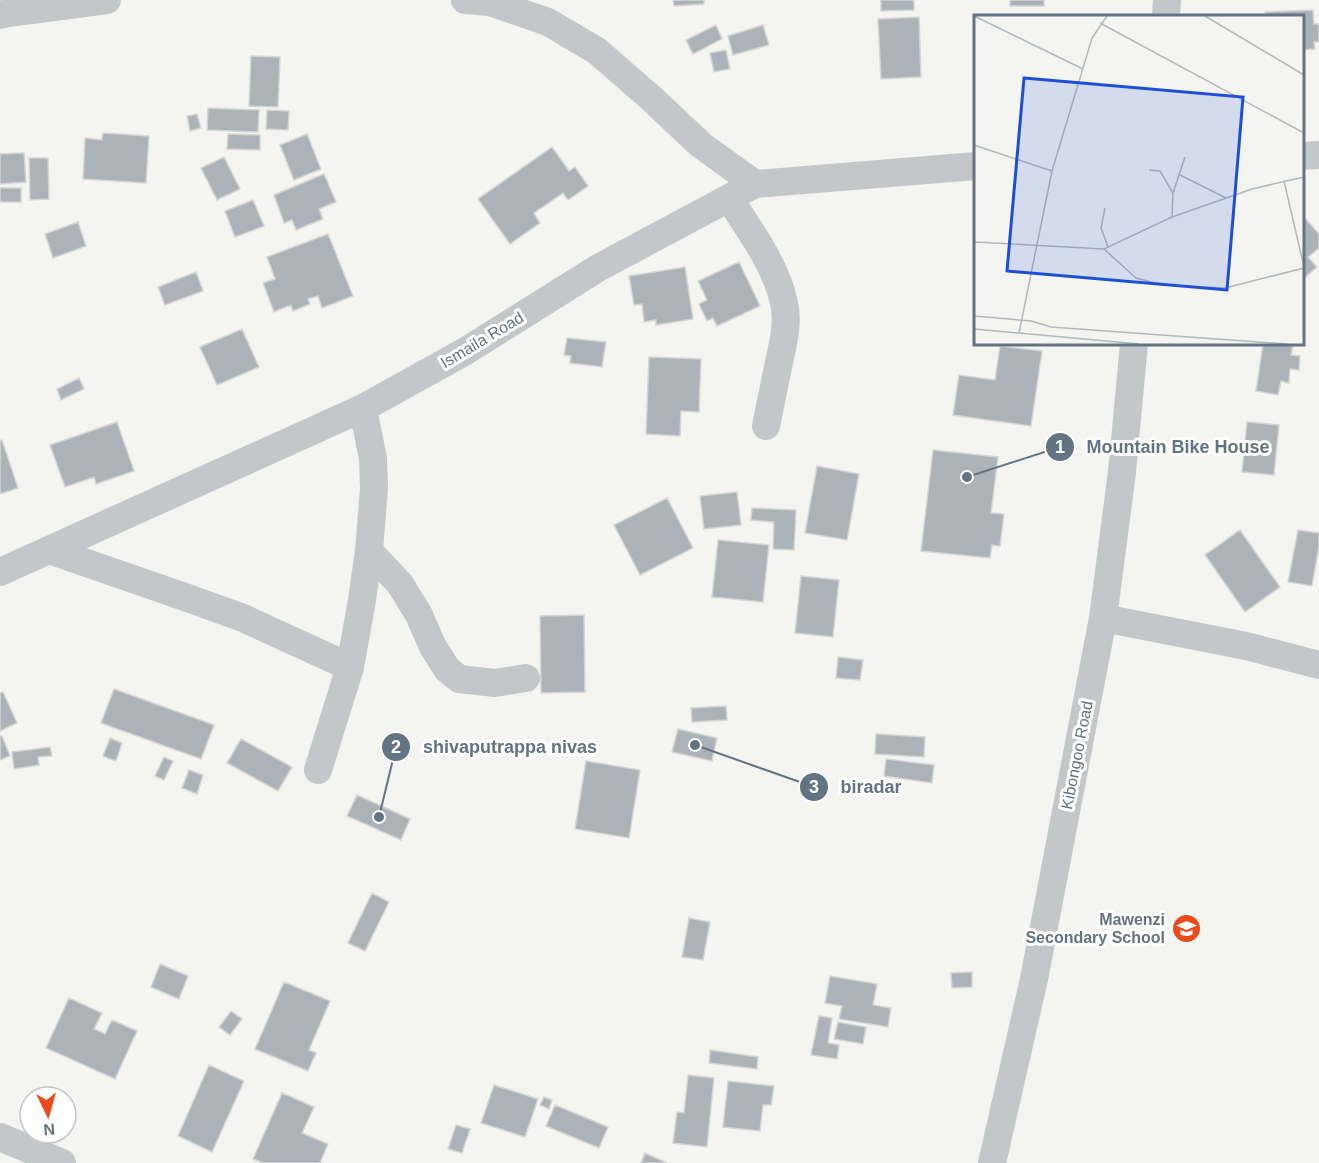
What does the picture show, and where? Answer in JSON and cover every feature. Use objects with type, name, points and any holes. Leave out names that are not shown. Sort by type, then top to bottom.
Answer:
[{"type":"street","points":[[0,15],[107,0]]},
{"type":"street","points":[[465,0],[490,2],[549,22],[597,51],[700,145],[755,184]]},
{"type":"street","points":[[1166,15],[1167,0]]},
{"type":"street","points":[[1304,156],[1319,155]]},
{"type":"street","name":"Ismaila Road","points":[[0,572],[363,408],[464,352],[598,268],[755,184],[974,166]]},
{"type":"street","points":[[729,198],[767,259],[777,279],[785,304],[786,321],[783,342],[766,426]]},
{"type":"street","name":"Kibongoo Road","points":[[992,1163],[1034,979],[1103,618],[1122,472],[1134,345]]},
{"type":"street","points":[[318,770],[350,667],[369,551],[374,488],[373,459],[363,408]]},
{"type":"street","points":[[49,550],[243,618],[350,667]]},
{"type":"street","points":[[369,551],[400,585],[419,615],[433,648],[447,669],[459,680],[495,683],[526,678]]},
{"type":"street","points":[[1103,618],[1246,646],[1319,664]]},
{"type":"street","points":[[0,1137],[62,1163]]},
{"type":"building","points":[[673,0],[704,0],[704,4],[674,6]]},
{"type":"building","points":[[881,0],[914,0],[914,10],[881,11]]},
{"type":"building","points":[[1010,0],[1044,0],[1044,6],[1010,6]]},
{"type":"building","points":[[1313,10],[1314,24],[1319,24],[1319,42],[1314,42],[1315,49],[1304,50],[1304,15],[1265,15],[1265,12]]},
{"type":"building","points":[[919,17],[921,77],[881,79],[878,19]]},
{"type":"building","points":[[716,25],[722,39],[693,54],[686,40]]},
{"type":"building","points":[[763,25],[769,45],[733,55],[728,36]]},
{"type":"building","points":[[726,50],[730,69],[714,72],[710,53]]},
{"type":"building","points":[[251,56],[280,57],[278,107],[249,106]]},
{"type":"building","points":[[208,108],[259,110],[258,132],[207,130]]},
{"type":"building","points":[[267,110],[289,111],[288,130],[266,129]]},
{"type":"building","points":[[197,114],[201,128],[190,131],[187,116]]},
{"type":"building","points":[[103,133],[149,136],[146,183],[83,179],[85,138],[102,140]]},
{"type":"building","points":[[228,134],[260,135],[260,150],[227,149]]},
{"type":"building","points":[[307,134],[321,169],[294,180],[280,145]]},
{"type":"building","points":[[552,147],[569,171],[575,167],[588,186],[568,200],[563,193],[534,213],[540,223],[510,244],[478,199]]},
{"type":"building","points":[[24,153],[26,182],[0,184],[0,154]]},
{"type":"building","points":[[224,157],[240,189],[217,200],[201,168]]},
{"type":"building","points":[[29,158],[48,158],[49,199],[30,200]]},
{"type":"building","points":[[324,174],[336,202],[319,209],[323,219],[296,230],[292,220],[284,223],[274,195]]},
{"type":"building","points":[[0,188],[21,188],[21,202],[0,202]]},
{"type":"building","points":[[253,200],[264,226],[235,237],[225,211]]},
{"type":"building","points":[[1304,217],[1319,234],[1319,248],[1308,257],[1317,267],[1304,278]]},
{"type":"building","points":[[78,222],[86,246],[53,258],[45,234]]},
{"type":"building","points":[[328,234],[353,296],[322,308],[318,296],[308,299],[310,304],[293,311],[291,305],[274,312],[263,283],[275,279],[267,257]]},
{"type":"building","points":[[739,262],[760,306],[717,326],[713,318],[707,321],[699,304],[707,300],[698,281]]},
{"type":"building","points":[[685,267],[693,319],[656,325],[656,320],[644,322],[642,304],[634,305],[629,276]]},
{"type":"building","points":[[196,272],[203,291],[165,305],[158,287]]},
{"type":"building","points":[[242,329],[259,367],[217,385],[200,347]]},
{"type":"building","points":[[567,338],[606,342],[602,367],[570,363],[571,356],[564,355]]},
{"type":"building","points":[[1263,345],[1293,345],[1291,355],[1300,356],[1299,370],[1290,369],[1289,383],[1281,381],[1278,395],[1256,391]]},
{"type":"building","points":[[1000,346],[1042,351],[1031,426],[953,415],[959,375],[995,380]]},
{"type":"building","points":[[649,357],[701,359],[699,412],[681,411],[680,436],[646,434]]},
{"type":"building","points":[[79,378],[84,389],[61,400],[57,389]]},
{"type":"building","points":[[117,422],[134,471],[96,484],[94,477],[65,487],[50,445]]},
{"type":"building","points":[[1247,422],[1279,425],[1274,475],[1242,472]]},
{"type":"building","points":[[2,440],[18,488],[0,494],[0,441]]},
{"type":"building","points":[[933,450],[998,457],[991,513],[1004,514],[1000,546],[992,545],[990,558],[921,551]]},
{"type":"building","points":[[817,466],[859,474],[847,540],[805,533]]},
{"type":"building","points":[[737,492],[741,525],[704,529],[700,496]]},
{"type":"building","points":[[667,498],[693,548],[640,575],[614,525]]},
{"type":"building","points":[[752,508],[796,510],[794,550],[773,549],[774,522],[751,520]]},
{"type":"building","points":[[1240,530],[1280,587],[1245,612],[1205,555]]},
{"type":"building","points":[[1298,530],[1319,533],[1312,586],[1288,582]]},
{"type":"building","points":[[718,540],[769,545],[763,602],[712,597]]},
{"type":"building","points":[[801,576],[839,580],[833,637],[795,633]]},
{"type":"building","points":[[584,615],[585,692],[541,693],[540,616]]},
{"type":"building","points":[[838,657],[863,660],[860,680],[836,678]]},
{"type":"building","points":[[114,689],[214,725],[201,759],[101,723]]},
{"type":"building","points":[[3,692],[17,723],[0,731],[0,693]]},
{"type":"building","points":[[726,706],[727,720],[692,722],[691,708]]},
{"type":"building","points":[[678,729],[717,738],[712,761],[672,752]]},
{"type":"building","points":[[876,734],[925,737],[924,757],[875,754]]},
{"type":"building","points":[[0,736],[10,756],[0,760]]},
{"type":"building","points":[[110,738],[122,743],[116,761],[103,756]]},
{"type":"building","points":[[241,739],[292,767],[278,791],[227,763]]},
{"type":"building","points":[[50,747],[52,756],[38,757],[39,765],[14,769],[12,752]]},
{"type":"building","points":[[164,757],[173,761],[164,780],[155,776]]},
{"type":"building","points":[[886,759],[934,765],[932,783],[884,776]]},
{"type":"building","points":[[586,761],[640,770],[629,838],[575,829]]},
{"type":"building","points":[[189,770],[203,775],[197,794],[182,788]]},
{"type":"building","points":[[357,795],[410,819],[401,840],[347,816]]},
{"type":"building","points":[[372,893],[389,902],[365,951],[348,943]]},
{"type":"building","points":[[689,918],[710,922],[703,960],[682,957]]},
{"type":"building","points":[[160,964],[188,976],[179,999],[151,987]]},
{"type":"building","points":[[972,972],[972,987],[952,988],[951,973]]},
{"type":"building","points":[[830,976],[877,984],[873,1005],[891,1008],[888,1027],[839,1019],[842,1006],[825,1003]]},
{"type":"building","points":[[284,982],[330,1001],[309,1050],[316,1053],[308,1071],[255,1049]]},
{"type":"building","points":[[69,998],[102,1013],[94,1029],[105,1034],[112,1020],[137,1031],[115,1079],[46,1048]]},
{"type":"building","points":[[231,1011],[242,1019],[230,1035],[219,1027]]},
{"type":"building","points":[[819,1016],[832,1018],[828,1043],[839,1045],[837,1059],[811,1055]]},
{"type":"building","points":[[838,1022],[866,1027],[863,1044],[834,1039]]},
{"type":"building","points":[[710,1050],[758,1057],[757,1069],[709,1063]]},
{"type":"building","points":[[209,1065],[244,1081],[212,1152],[178,1136]]},
{"type":"building","points":[[688,1075],[714,1078],[707,1147],[673,1143],[677,1112],[684,1113]]},
{"type":"building","points":[[728,1081],[774,1086],[771,1105],[763,1105],[760,1131],[723,1127]]},
{"type":"building","points":[[494,1085],[538,1099],[525,1137],[481,1123]]},
{"type":"building","points":[[282,1093],[314,1107],[302,1133],[328,1144],[320,1163],[263,1163],[253,1159]]},
{"type":"building","points":[[544,1097],[552,1100],[549,1109],[540,1105]]},
{"type":"building","points":[[555,1105],[608,1127],[599,1148],[546,1126]]},
{"type":"building","points":[[456,1125],[470,1129],[462,1153],[448,1149]]},
{"type":"building","points":[[645,1153],[667,1163],[641,1163]]},
{"type":"place","name":"Mountain Bike House","points":[[967,477]]},
{"type":"place","name":"biradar","points":[[695,745]]},
{"type":"place","name":"shivaputrappa nivas","points":[[379,817]]},
{"type":"place","name":"Mawenzi Secondary School","points":[[1186,928]]}]
